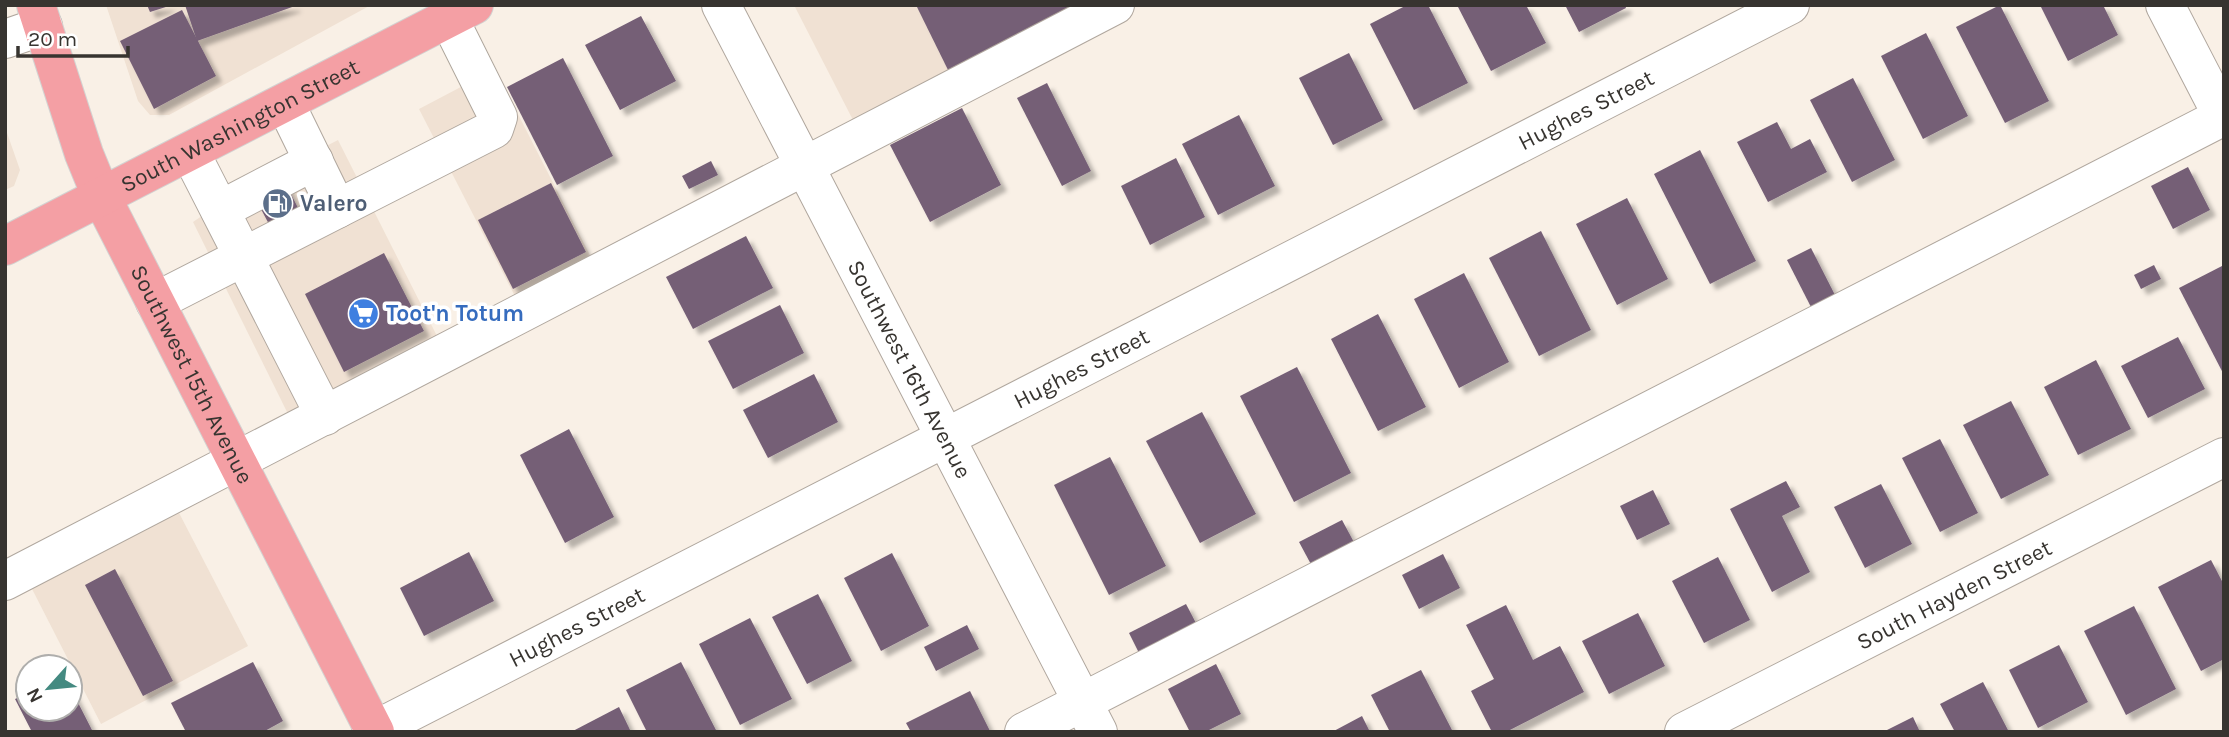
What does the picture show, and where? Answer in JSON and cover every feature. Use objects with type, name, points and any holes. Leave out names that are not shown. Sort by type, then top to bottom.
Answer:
[{"type":"main road","name":"South Washington Street","points":[[5,246],[461,12]]},
{"type":"main road","name":"Southwest 15th Avenue","points":[[39,16],[102,198],[373,731]]},
{"type":"street","name":"Southwest 16th Avenue","points":[[721,5],[1090,717]]},
{"type":"street","points":[[5,581],[1115,5]]},
{"type":"street","name":"Hughes Street","points":[[373,731],[1790,5]]},
{"type":"street","points":[[1024,732],[1090,717],[2223,118],[2165,5]]},
{"type":"street","points":[[155,302],[494,129],[498,117],[461,12]]},
{"type":"street","points":[[5,39],[39,16]]},
{"type":"street","points":[[285,103],[337,209]]},
{"type":"street","points":[[190,152],[325,416]]},
{"type":"street","points":[[220,210],[314,161]]},
{"type":"street","name":"South Hayden Street","points":[[1684,732],[2224,457]]},
{"type":"shaded area","points":[[106,5],[371,5],[169,115],[150,115],[138,101]]},
{"type":"shaded area","points":[[794,5],[1090,5],[855,124]]},
{"type":"shaded area","points":[[495,69],[595,265],[519,304],[419,109]]},
{"type":"shaded area","points":[[5,127],[20,170],[14,186],[5,190]]},
{"type":"shaded area","points":[[338,140],[441,344],[291,420],[193,222],[237,192]]},
{"type":"shaded area","points":[[177,509],[248,646],[101,724],[84,691],[84,653],[65,653],[30,585]]},
{"type":"building","points":[[147,5],[169,5],[169,6],[150,12]]},
{"type":"building","points":[[185,5],[295,5],[295,6],[197,41]]},
{"type":"building","points":[[916,5],[1090,5],[951,76]]},
{"type":"building","points":[[1407,5],[1428,5],[1468,83],[1414,110],[1370,24]]},
{"type":"building","points":[[1457,5],[1526,5],[1546,43],[1491,71]]},
{"type":"building","points":[[1565,5],[1625,5],[1626,8],[1579,32]]},
{"type":"building","points":[[2000,5],[2049,101],[2005,123],[1956,27]]},
{"type":"building","points":[[2040,5],[2103,5],[2118,35],[2068,61]]},
{"type":"building","points":[[182,10],[216,76],[154,109],[120,41]]},
{"type":"building","points":[[641,16],[676,81],[620,110],[585,45]]},
{"type":"building","points":[[1926,33],[1968,116],[1923,139],[1881,56]]},
{"type":"building","points":[[1349,53],[1383,120],[1333,145],[1299,78]]},
{"type":"building","points":[[563,58],[613,156],[557,185],[507,87]]},
{"type":"building","points":[[1853,78],[1895,160],[1852,182],[1810,100]]},
{"type":"building","points":[[1047,83],[1091,171],[1062,186],[1017,98]]},
{"type":"building","points":[[962,108],[1001,185],[930,222],[890,145]]},
{"type":"building","points":[[1239,115],[1275,186],[1218,215],[1182,144]]},
{"type":"building","points":[[1777,122],[1791,149],[1810,139],[1827,172],[1768,202],[1737,142]]},
{"type":"building","points":[[1700,150],[1756,261],[1710,284],[1654,174]]},
{"type":"building","points":[[1176,158],[1205,217],[1150,245],[1121,186]]},
{"type":"building","points":[[711,161],[718,175],[689,189],[682,176]]},
{"type":"building","points":[[2188,167],[2210,210],[2173,229],[2151,186]]},
{"type":"building","name":"Valero","points":[[284,180],[299,210],[270,226],[254,196]]},
{"type":"building","points":[[551,183],[586,252],[513,289],[478,220]]},
{"type":"building","points":[[1627,198],[1668,279],[1617,305],[1576,224]]},
{"type":"building","points":[[1541,231],[1591,330],[1539,356],[1489,258]]},
{"type":"building","points":[[746,236],[773,288],[693,329],[666,277]]},
{"type":"building","points":[[1811,248],[1836,297],[1812,309],[1787,260]]},
{"type":"building","points":[[384,253],[424,331],[344,372],[305,294]]},
{"type":"building","points":[[2154,265],[2161,279],[2141,289],[2134,275]]},
{"type":"building","points":[[2222,266],[2224,270],[2224,375],[2179,288]]},
{"type":"building","points":[[1464,273],[1509,362],[1459,388],[1414,299]]},
{"type":"building","points":[[780,305],[804,353],[733,389],[708,341]]},
{"type":"building","points":[[1378,314],[1426,407],[1378,431],[1331,339]]},
{"type":"building","points":[[2178,337],[2205,389],[2148,418],[2121,366]]},
{"type":"building","points":[[2096,360],[2131,429],[2078,455],[2044,387]]},
{"type":"building","points":[[1297,367],[1351,473],[1294,502],[1240,396]]},
{"type":"building","points":[[814,374],[838,422],[768,458],[743,410]]},
{"type":"building","points":[[2011,401],[2049,475],[2001,499],[1963,425]]},
{"type":"building","points":[[1202,412],[1256,514],[1200,543],[1146,441]]},
{"type":"building","points":[[569,429],[614,517],[565,543],[520,455]]},
{"type":"building","points":[[1940,439],[1978,513],[1940,532],[1902,458]]},
{"type":"building","points":[[1110,457],[1166,566],[1109,595],[1054,485]]},
{"type":"building","points":[[1786,481],[1800,507],[1782,516],[1810,572],[1772,592],[1730,509]]},
{"type":"building","points":[[1881,484],[1912,544],[1865,568],[1834,507]]},
{"type":"building","points":[[1653,490],[1670,524],[1637,540],[1620,506]]},
{"type":"building","points":[[1342,520],[1356,546],[1313,568],[1299,542]]},
{"type":"building","points":[[469,552],[494,601],[424,636],[400,588]]},
{"type":"building","points":[[892,553],[929,626],[881,651],[844,578]]},
{"type":"building","points":[[1443,554],[1460,588],[1419,609],[1402,575]]},
{"type":"building","points":[[1718,557],[1750,620],[1704,643],[1672,581]]},
{"type":"building","points":[[2211,560],[2224,585],[2224,659],[2201,671],[2158,587]]},
{"type":"building","points":[[115,569],[173,681],[143,696],[85,585]]},
{"type":"building","points":[[818,594],[852,661],[807,684],[772,617]]},
{"type":"building","points":[[1186,604],[1197,625],[1140,655],[1129,633]]},
{"type":"building","points":[[1506,605],[1533,660],[1560,646],[1584,692],[1506,732],[1492,732],[1471,691],[1494,679],[1466,625]]},
{"type":"building","points":[[2134,606],[2176,689],[2126,715],[2084,631]]},
{"type":"building","points":[[1638,613],[1665,666],[1609,694],[1582,641]]},
{"type":"building","points":[[750,618],[792,699],[740,725],[699,644]]},
{"type":"building","points":[[967,625],[979,649],[936,671],[924,647]]},
{"type":"building","points":[[2059,645],[2088,702],[2038,728],[2009,670]]},
{"type":"building","points":[[253,662],[283,721],[263,732],[186,732],[171,703]]},
{"type":"building","points":[[681,662],[717,732],[647,732],[626,690]]},
{"type":"building","points":[[1216,664],[1241,714],[1205,732],[1190,732],[1168,689]]},
{"type":"building","points":[[1421,670],[1453,732],[1390,732],[1371,695]]},
{"type":"building","points":[[1983,682],[2009,732],[1955,732],[1940,704]]},
{"type":"building","points":[[970,691],[990,731],[911,732],[906,723]]},
{"type":"building","points":[[619,707],[631,732],[571,732]]},
{"type":"building","points":[[84,714],[93,732],[32,732],[27,723],[84,723]]},
{"type":"building","points":[[1362,716],[1370,732],[1332,732]]},
{"type":"building","points":[[1913,717],[1920,732],[1883,732]]},
{"type":"place","name":"Valero","points":[[277,203]]},
{"type":"place","name":"Toot'n Totum","points":[[363,313]]}]
